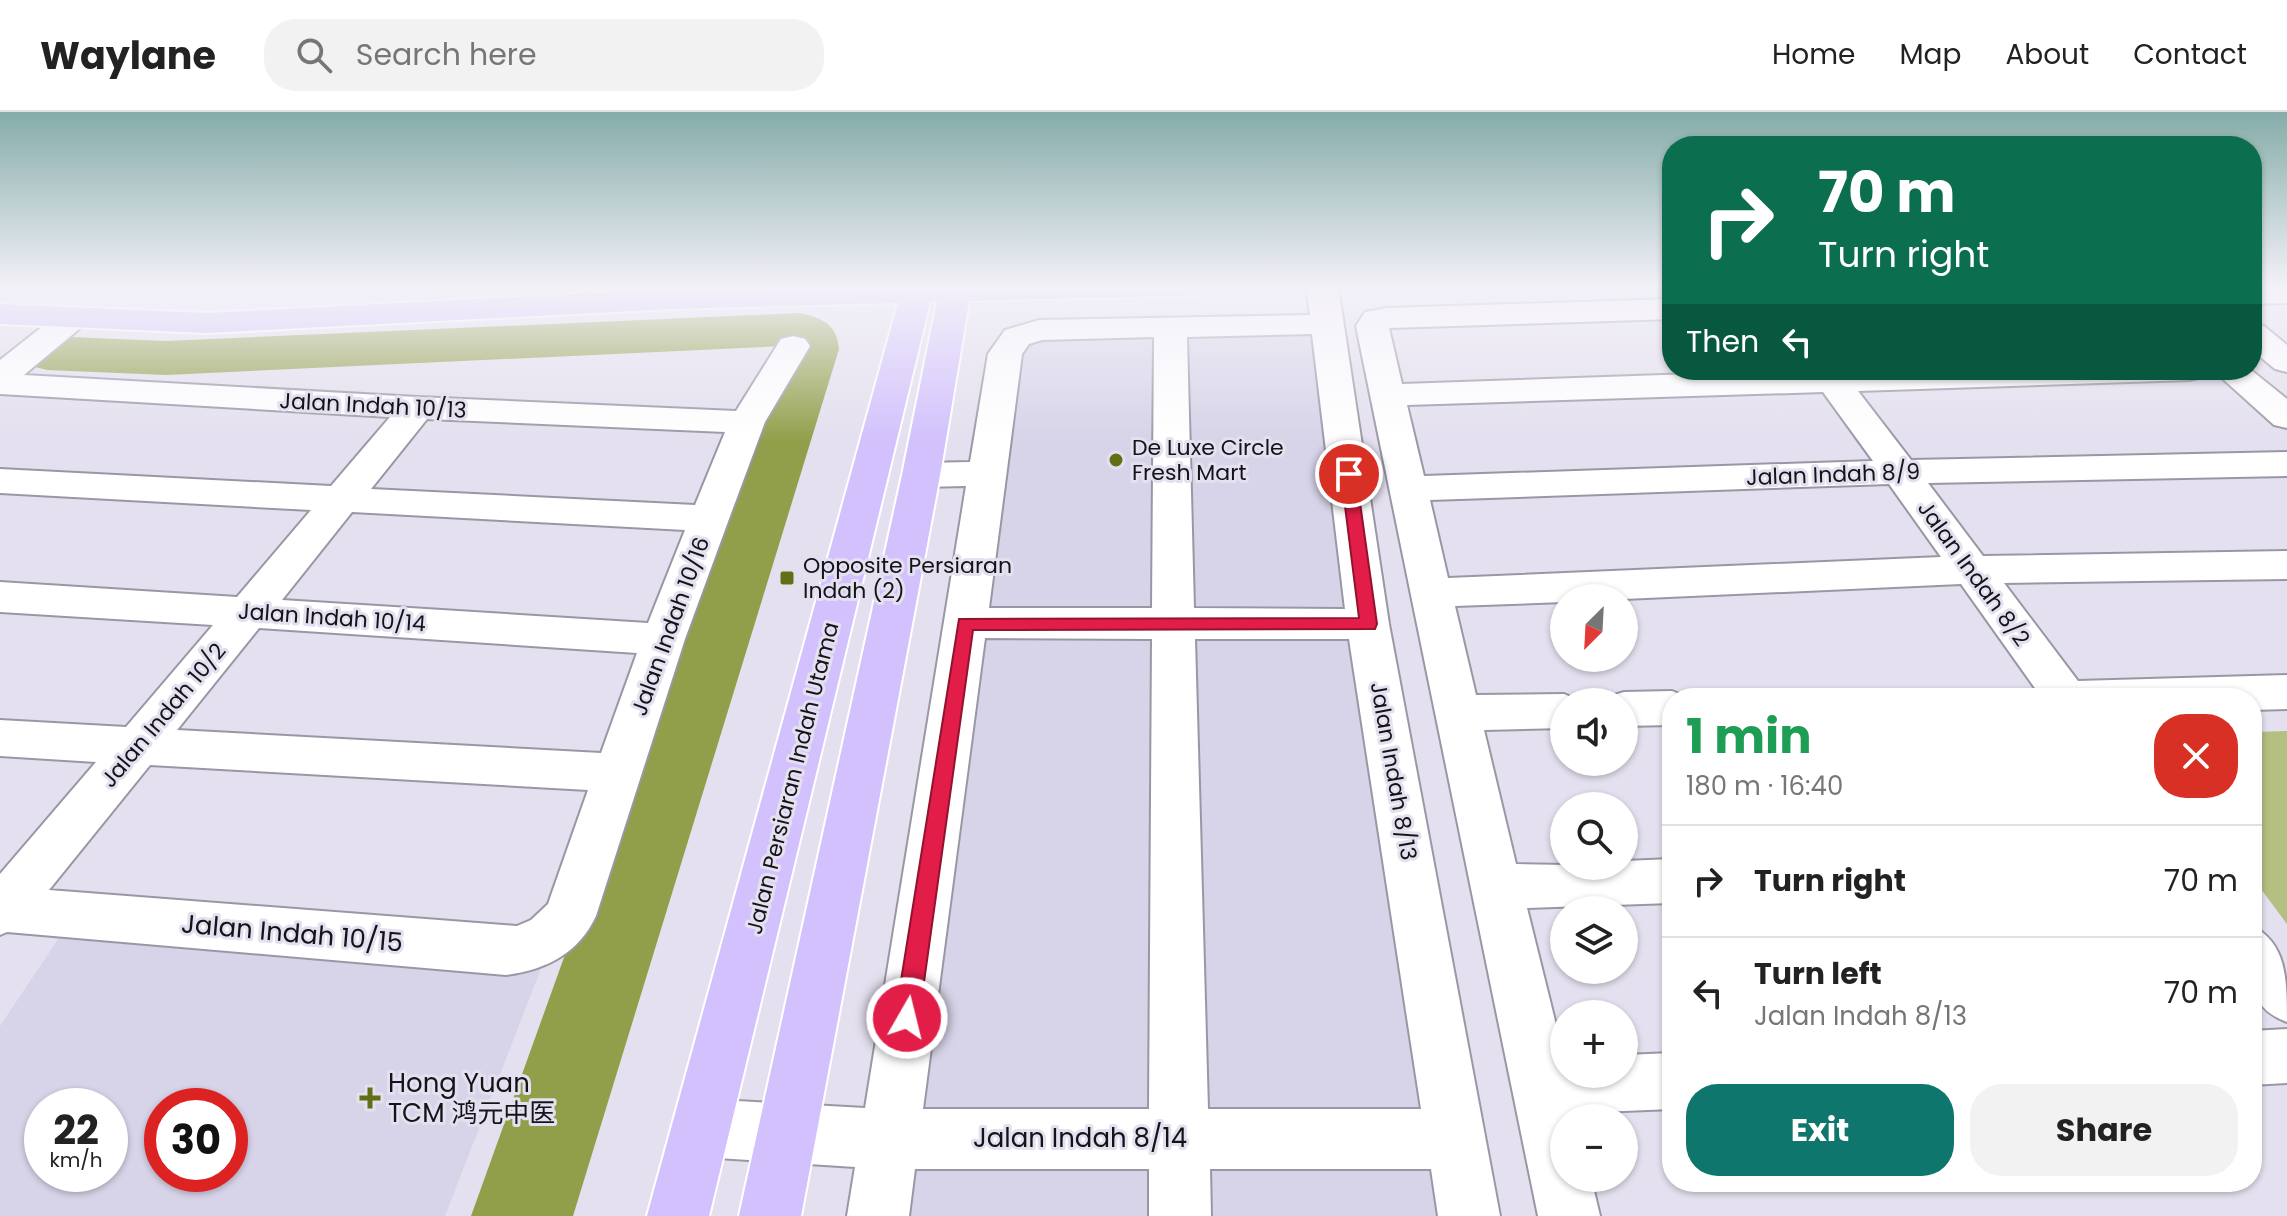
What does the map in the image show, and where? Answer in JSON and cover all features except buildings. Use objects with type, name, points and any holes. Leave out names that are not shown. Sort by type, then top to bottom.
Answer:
[{"type":"main road","points":[[887,338],[896,368]]},
{"type":"main road","name":"Jalan Persiaran Indah Utama","points":[[678,1216],[904,338]]},
{"type":"main road","points":[[770,1216],[947,338]]},
{"type":"main road","points":[[943,362],[962,338]]},
{"type":"street","points":[[0,377],[49,338]]},
{"type":"street","points":[[878,1216],[1005,354],[1017,338]]},
{"type":"street","points":[[1170,338],[1180,1216]]},
{"type":"street","name":"Jalan Indah 8/13","points":[[1329,338],[1368,624],[1469,1216]]},
{"type":"street","points":[[1375,338],[1569,1216]]},
{"type":"street","points":[[2262,341],[2287,362]]},
{"type":"street","name":"Jalan Indah 10/16","points":[[570,916],[663,639],[709,519],[747,422],[793,346]]},
{"type":"street","points":[[2262,366],[2287,390]]},
{"type":"street","points":[[1388,395],[1736,380]]},
{"type":"street","name":"Jalan Indah 8/2","points":[[1832,380],[2059,688]]},
{"type":"street","points":[[2242,380],[2287,417]]},
{"type":"street","name":"Jalan Indah 10/13","points":[[0,384],[417,408],[747,422]]},
{"type":"street","name":"Jalan Indah 10/2","points":[[1,910],[417,408]]},
{"type":"street","name":"Jalan Indah 8/9","points":[[1409,489],[2272,463]]},
{"type":"street","points":[[921,475],[987,474]]},
{"type":"street","points":[[0,481],[709,519]]},
{"type":"street","points":[[1432,593],[1972,570],[2287,565]]},
{"type":"street","name":"Jalan Indah 10/14","points":[[0,597],[663,639]]},
{"type":"street","points":[[965,623],[1368,624]]},
{"type":"street","points":[[2262,693],[2287,692]]},
{"type":"street","points":[[1638,709],[1662,708]]},
{"type":"street","points":[[1458,713],[1550,711]]},
{"type":"street","points":[[0,738],[617,773]]},
{"type":"street","points":[[1497,887],[1662,881]]},
{"type":"street","name":"Jalan Indah 10/15","points":[[1,910],[506,951],[528,950],[554,936],[570,916]]},
{"type":"street","points":[[2262,963],[2287,997]]},
{"type":"street","points":[[2262,1057],[2287,1056]]},
{"type":"street","points":[[1541,1086],[1662,1081]]},
{"type":"street","name":"Jalan Indah 8/14","points":[[702,1128],[889,1139],[1458,1139]]},
{"type":"shaded area","points":[[1038,338],[1320,338],[1450,1216],[899,1216],[1011,387],[1025,344]]},
{"type":"shaded area","points":[[65,929],[542,966],[445,1216],[0,1216],[0,1026]]},
{"type":"green space","points":[[2287,731],[2287,924],[2262,890],[2262,732]]},
{"type":"waterway","points":[[47,353],[166,358],[614,338]]},
{"type":"waterway","points":[[522,1216],[812,349],[811,338]]},
{"type":"place","name":"De Luxe Circle Fresh Mart","points":[[1116,460]]},
{"type":"place","name":"Opposite Persiaran Indah (2)","points":[[787,578]]},
{"type":"place","name":"Hong Yuan TCM 鸿元中医","points":[[370,1098]]},
{"type":"route","points":[[907,1018],[965,623],[1368,624],[1349,474]]}]
